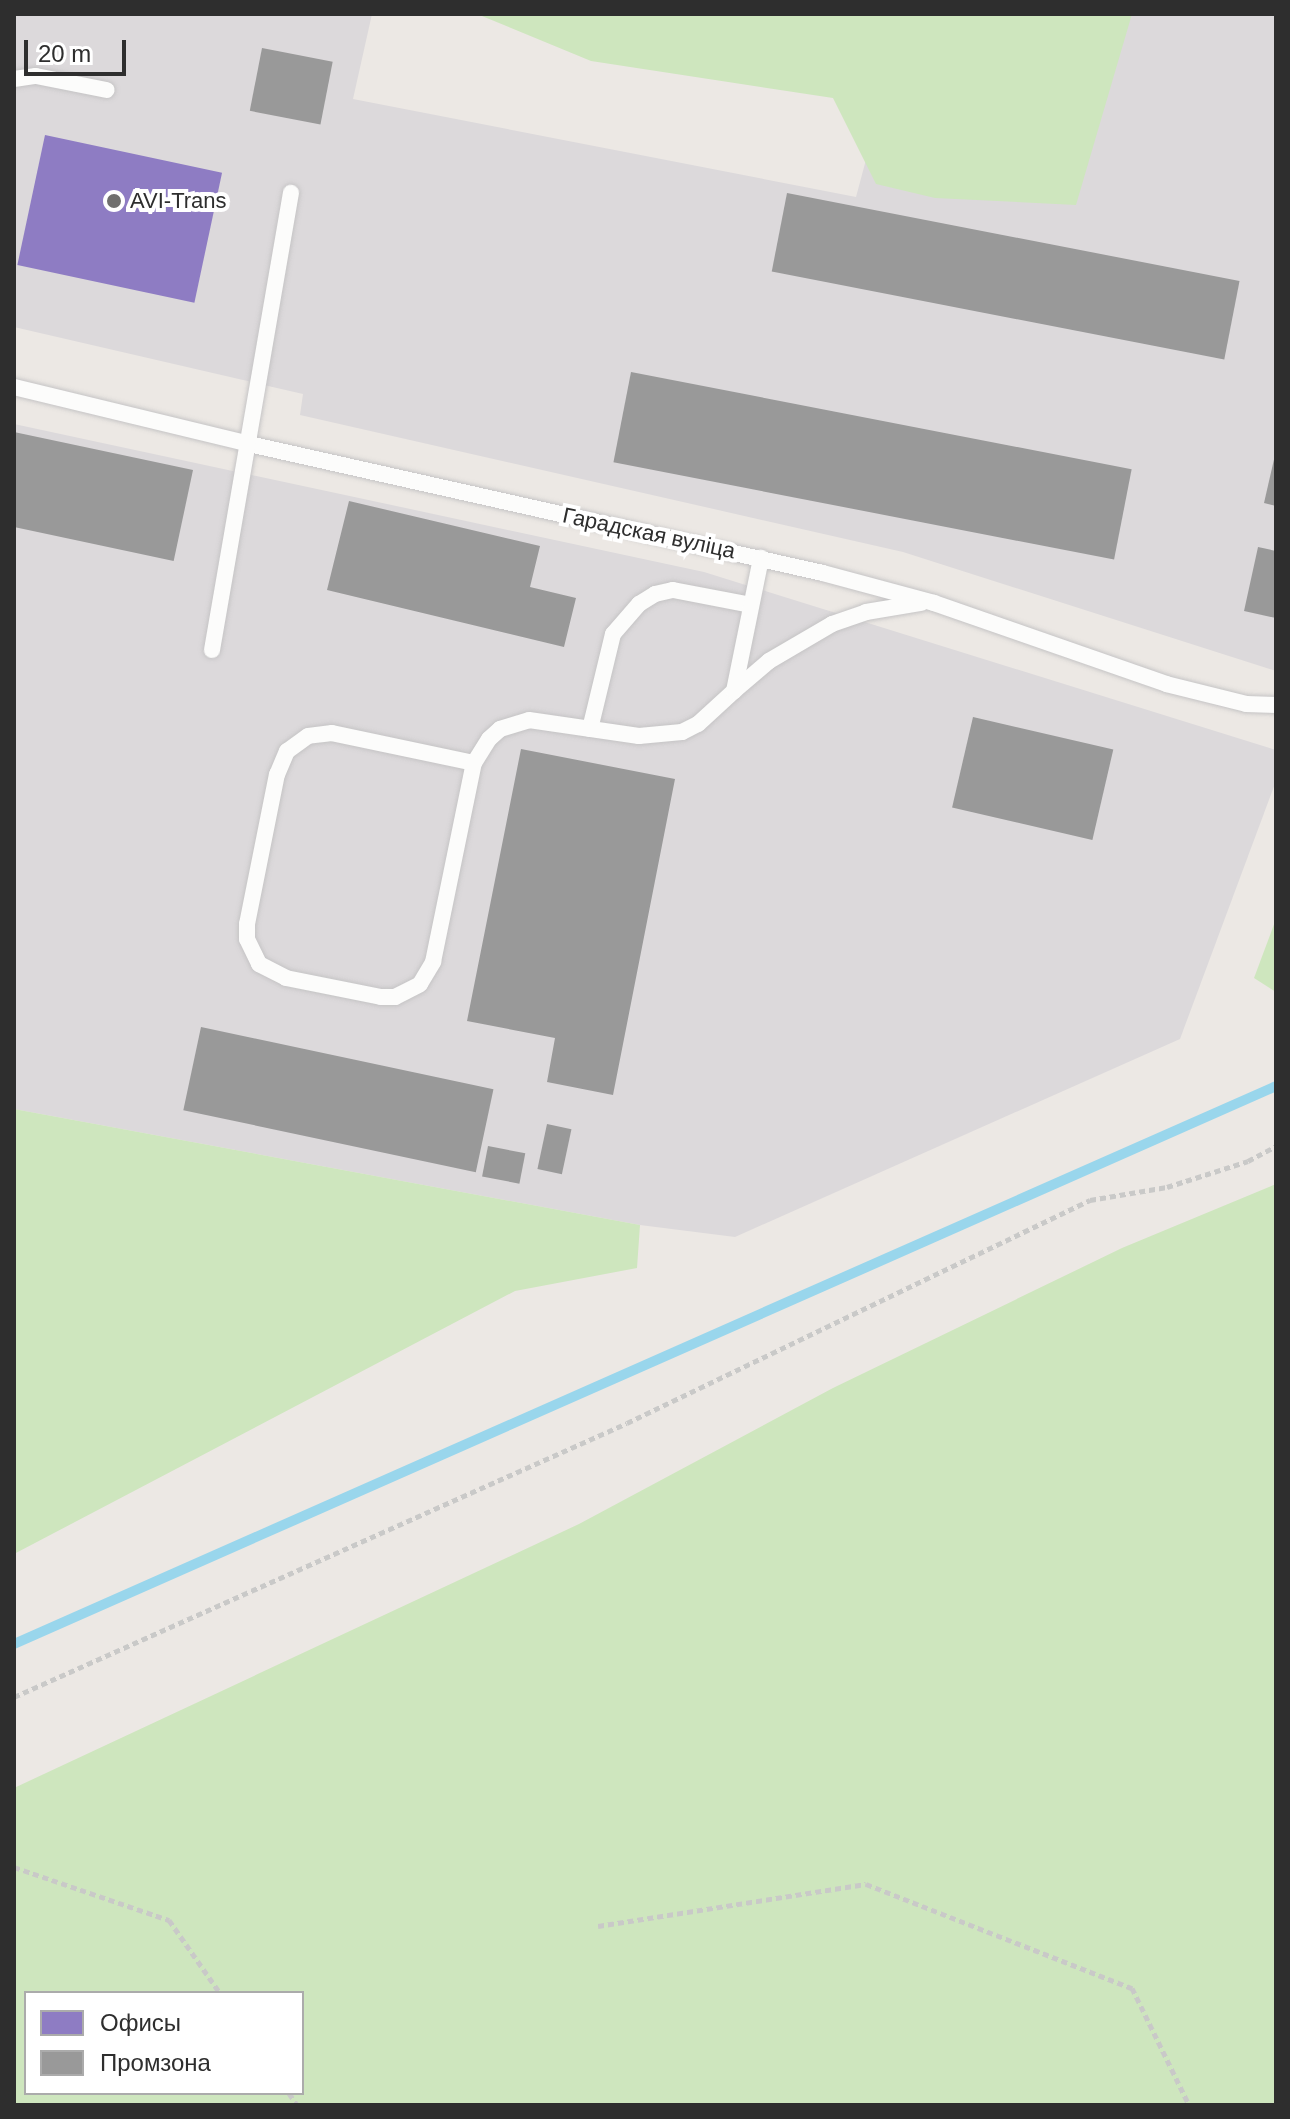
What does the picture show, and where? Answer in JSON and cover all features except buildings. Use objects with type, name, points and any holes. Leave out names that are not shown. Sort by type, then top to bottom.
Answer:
[{"type":"lane","points":[[14,79],[36,76],[107,90]]},
{"type":"lane","points":[[212,650],[291,193]]},
{"type":"lane","name":"Гарадская вуліца","points":[[14,387],[249,444],[761,558],[934,603],[1166,684],[1246,704],[1276,705]]},
{"type":"lane","points":[[734,691],[761,558]]},
{"type":"lane","points":[[590,729],[613,634],[639,604],[655,594],[673,590],[751,605]]},
{"type":"lane","points":[[474,763],[332,733],[308,736],[287,751],[277,774],[247,924],[247,939],[259,964],[286,978],[381,997],[395,997],[420,984],[433,962],[474,763],[489,739],[514,723],[544,721],[639,736],[682,732],[698,724],[769,661],[832,624],[890,607],[934,603]]},
{"type":"path","points":[[14,1697],[627,1423],[1090,1200],[1167,1187],[1248,1161],[1276,1146]]},
{"type":"path","points":[[14,1867],[169,1920],[219,1991]]},
{"type":"path","points":[[598,1926],[866,1884],[1132,1988],[1189,2105]]},
{"type":"shaded area","points":[[14,14],[372,14],[353,99],[856,197],[905,14],[1276,14],[1276,671],[903,552],[300,415],[303,394],[14,327]]},
{"type":"shaded area","points":[[14,424],[704,572],[1276,750],[1276,781],[1180,1039],[735,1237],[640,1225],[14,1109]]},
{"type":"green space","points":[[477,14],[1132,14],[1076,205],[935,198],[876,184],[833,98],[591,61]]},
{"type":"green space","points":[[1276,919],[1276,992],[1254,978]]},
{"type":"green space","points":[[14,1109],[640,1225],[637,1268],[515,1291],[14,1554]]},
{"type":"green space","points":[[1276,1184],[1276,2105],[14,2105],[14,1788],[579,1524],[833,1388],[1122,1248]]},
{"type":"waterway","points":[[14,1644],[1276,1086]]},
{"type":"place","name":"AVI-Trans","points":[[114,201]]}]
